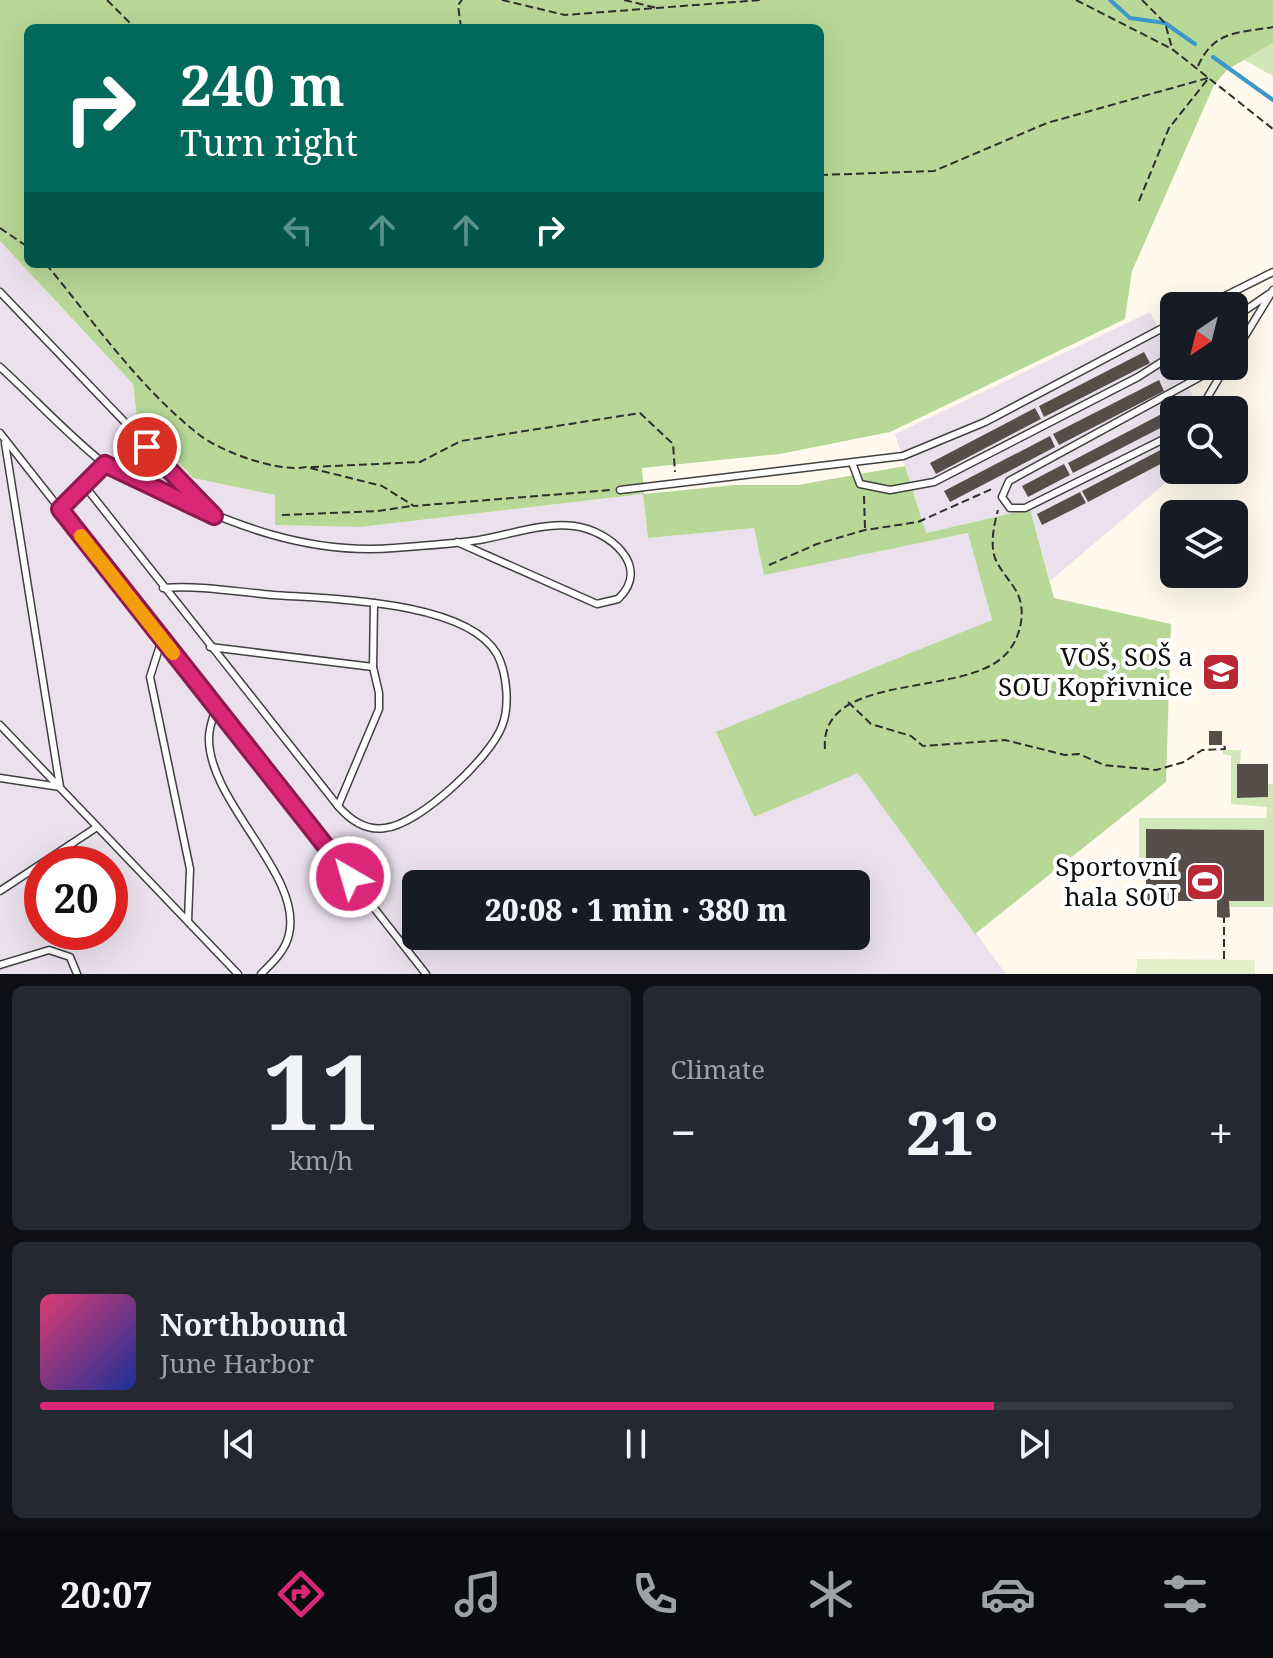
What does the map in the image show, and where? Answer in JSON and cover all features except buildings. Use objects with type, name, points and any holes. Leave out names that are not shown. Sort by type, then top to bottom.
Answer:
[{"type":"lane","points":[[1233,292],[1273,272]]},
{"type":"lane","points":[[1248,308],[1272,290]]},
{"type":"lane","points":[[1248,330],[1272,290]]},
{"type":"lane","points":[[0,292],[214,516]]},
{"type":"lane","points":[[620,490],[853,465],[930,447],[1160,329]]},
{"type":"lane","points":[[853,465],[860,484],[890,490],[934,482],[1160,363]]},
{"type":"lane","points":[[0,367],[105,464],[214,516],[275,537],[327,547],[390,549],[550,527],[579,527],[605,536],[623,550],[629,565],[629,581],[618,599],[597,604],[457,542]]},
{"type":"lane","points":[[1160,441],[1025,508],[1010,508],[1002,497],[1009,481],[1197,380]]},
{"type":"lane","points":[[2,436],[426,974]]},
{"type":"lane","points":[[2,436],[60,787]]},
{"type":"lane","points":[[60,509],[105,464]]},
{"type":"lane","points":[[84,485],[163,588],[338,806],[363,826],[384,829],[402,824],[442,795],[478,760],[497,736],[505,715],[503,670],[497,654],[482,638],[427,612],[374,603],[163,588]]},
{"type":"lane","points":[[338,806],[379,709],[373,667],[374,603]]},
{"type":"lane","points":[[162,639],[150,677],[190,869],[188,922]]},
{"type":"lane","points":[[210,647],[373,667]]},
{"type":"lane","points":[[216,708],[209,737],[216,768],[288,903],[289,936],[283,950],[261,974]]},
{"type":"lane","points":[[0,725],[238,974]]},
{"type":"lane","points":[[0,778],[60,787]]},
{"type":"lane","points":[[0,891],[97,827]]},
{"type":"lane","points":[[0,965],[54,951],[70,957],[77,974]]},
{"type":"path","points":[[107,0],[131,24]]},
{"type":"path","points":[[457,0],[460,24]]},
{"type":"path","points":[[458,5],[462,0]]},
{"type":"path","points":[[502,0],[565,15],[761,0]]},
{"type":"path","points":[[624,0],[662,9]]},
{"type":"path","points":[[1076,0],[1172,49],[1273,129]]},
{"type":"path","points":[[1142,0],[1165,23],[1172,49]]},
{"type":"path","points":[[1197,68],[1210,43],[1227,35],[1273,27]]},
{"type":"path","points":[[824,175],[934,171],[1047,123],[1208,78]]},
{"type":"path","points":[[1139,201],[1169,128],[1208,78]]},
{"type":"path","points":[[0,228],[24,244]]},
{"type":"path","points":[[49,268],[117,350],[199,435],[257,461],[297,469],[420,462],[461,441],[640,413],[673,444],[676,483]]},
{"type":"path","points":[[306,467],[382,486],[414,506]]},
{"type":"path","points":[[769,565],[817,544],[865,530],[918,522],[1009,481]]},
{"type":"path","points":[[860,484],[867,505],[865,530]]},
{"type":"path","points":[[282,515],[378,511],[620,490]]},
{"type":"path","points":[[825,749],[824,733],[829,719],[848,702],[979,670],[1003,657],[1017,638],[1022,606],[995,557],[994,529],[1002,497]]},
{"type":"path","points":[[848,702],[871,724],[911,736],[923,746],[1005,740],[1065,755],[1079,754],[1104,765],[1127,764],[1156,770],[1167,769],[1202,750],[1225,749],[1224,744]]},
{"type":"path","points":[[1224,918],[1224,959]]},
{"type":"shaded area","points":[[0,241],[133,384],[137,418],[193,478],[275,495],[275,525],[360,527],[643,494],[648,538],[754,528],[764,574],[969,533],[992,620],[716,733],[754,817],[858,772],[1006,974],[0,974]]},
{"type":"shaded area","points":[[1150,312],[1160,331],[1160,380],[1185,380],[1193,396],[1160,396],[1160,484],[1164,484],[1050,581],[1030,509],[926,533],[895,434]]},
{"type":"green space","points":[[0,0],[1273,0],[1273,43],[1227,70],[1214,85],[1132,271],[1125,319],[890,432],[780,454],[642,468],[644,494],[735,485],[798,485],[905,466],[926,533],[1030,509],[1054,598],[1171,624],[1166,782],[975,934],[858,773],[754,817],[716,732],[992,620],[968,533],[764,575],[754,528],[648,538],[643,494],[360,527],[275,525],[275,495],[193,478],[137,418],[133,384],[25,268],[824,268],[824,24],[24,24],[24,267],[0,241]]},
{"type":"green space","points":[[1273,43],[1273,76],[1244,60]]},
{"type":"green space","points":[[1223,750],[1241,750],[1238,798],[1268,797],[1268,784],[1273,784],[1273,907],[1229,907],[1229,901],[1264,901],[1264,830],[1139,863],[1139,818],[1266,818],[1267,807],[1231,804],[1231,756],[1223,754]]},
{"type":"green space","points":[[1137,959],[1255,960],[1255,974],[1136,974]]},
{"type":"waterway","points":[[1110,0],[1130,18],[1165,23],[1195,44]]},
{"type":"waterway","points":[[1213,57],[1273,100]]},
{"type":"slow traffic","points":[[81,536],[173,653]]},
{"type":"place","name":"VOŠ, SOŠ a SOU Kopřivnice","points":[[1221,672]]},
{"type":"place","name":"Sportovní hala SOU","points":[[1205,882]]},
{"type":"route","points":[[147,447],[214,516],[105,464],[60,509],[350,877]]}]
